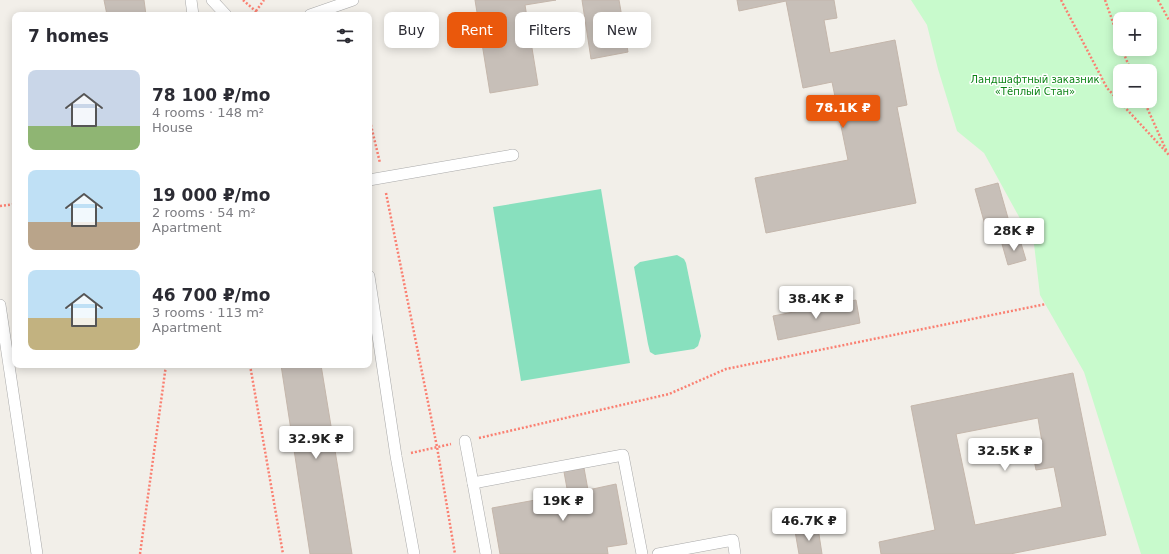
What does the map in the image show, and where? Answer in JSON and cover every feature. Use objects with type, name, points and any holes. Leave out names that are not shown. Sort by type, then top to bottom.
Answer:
[{"type":"lane","points":[[191,0],[193,12]]},
{"type":"lane","points":[[212,0],[223,12]]},
{"type":"lane","points":[[319,12],[353,0]]},
{"type":"lane","points":[[372,180],[513,155]]},
{"type":"lane","points":[[372,296],[396,456],[414,554]]},
{"type":"lane","points":[[0,305],[37,554]]},
{"type":"lane","points":[[465,441],[486,554]]},
{"type":"lane","points":[[473,483],[623,455],[642,554]]},
{"type":"lane","points":[[658,554],[733,540],[735,554]]},
{"type":"path","points":[[243,0],[256,11],[264,0]]},
{"type":"path","points":[[1061,0],[1108,88],[1169,155]]},
{"type":"path","points":[[1105,0],[1113,22]]},
{"type":"path","points":[[1158,0],[1169,20]]},
{"type":"path","points":[[1147,108],[1169,155]]},
{"type":"path","points":[[372,130],[437,447],[455,554]]},
{"type":"path","points":[[0,206],[12,204]]},
{"type":"path","points":[[396,456],[669,394],[726,369],[1046,304]]},
{"type":"path","points":[[140,554],[166,368]]},
{"type":"path","points":[[251,368],[283,554]]},
{"type":"green space","name":"Ландшафтный заказник «Тёплый Стан»","points":[[911,0],[1169,0],[1169,554],[1141,554],[1084,372],[1040,295],[1034,244],[984,153],[957,131],[938,69],[927,25]]},
{"type":"green space","points":[[601,189],[630,363],[521,381],[493,207]]},
{"type":"green space","points":[[677,255],[684,259],[686,263],[701,336],[698,346],[694,349],[655,355],[650,352],[648,344],[634,267],[640,262]]},
{"type":"building","points":[[104,0],[144,0],[146,12],[106,12]]},
{"type":"building","points":[[475,0],[556,0],[525,5],[526,12],[515,12],[515,48],[532,48],[538,85],[490,93],[483,48],[507,48],[507,12],[477,12]]},
{"type":"building","points":[[582,0],[619,0],[621,12],[593,12],[593,48],[627,48],[628,52],[591,59]]},
{"type":"building","points":[[737,0],[834,0],[837,18],[824,20],[830,53],[895,40],[907,105],[897,107],[916,203],[766,233],[755,178],[848,160],[832,82],[803,88],[786,1],[739,11]]},
{"type":"building","points":[[998,183],[1010,225],[987,232],[975,189]]},
{"type":"building","points":[[1020,240],[1026,260],[1008,265],[1002,244]]},
{"type":"building","points":[[856,300],[860,323],[778,340],[773,316]]},
{"type":"building","points":[[281,368],[321,368],[352,554],[310,554]]},
{"type":"building","points":[[1073,373],[1106,535],[1010,554],[881,554],[879,542],[935,530],[911,406]],"holes":[[[1038,418],[1042,442],[1031,444],[1036,470],[1054,467],[1062,507],[975,525],[956,434]]]},
{"type":"building","points":[[584,468],[588,490],[616,484],[627,544],[607,547],[608,554],[500,554],[492,508],[568,494],[564,472]]},
{"type":"building","points":[[818,528],[822,554],[799,554],[795,531]]}]
